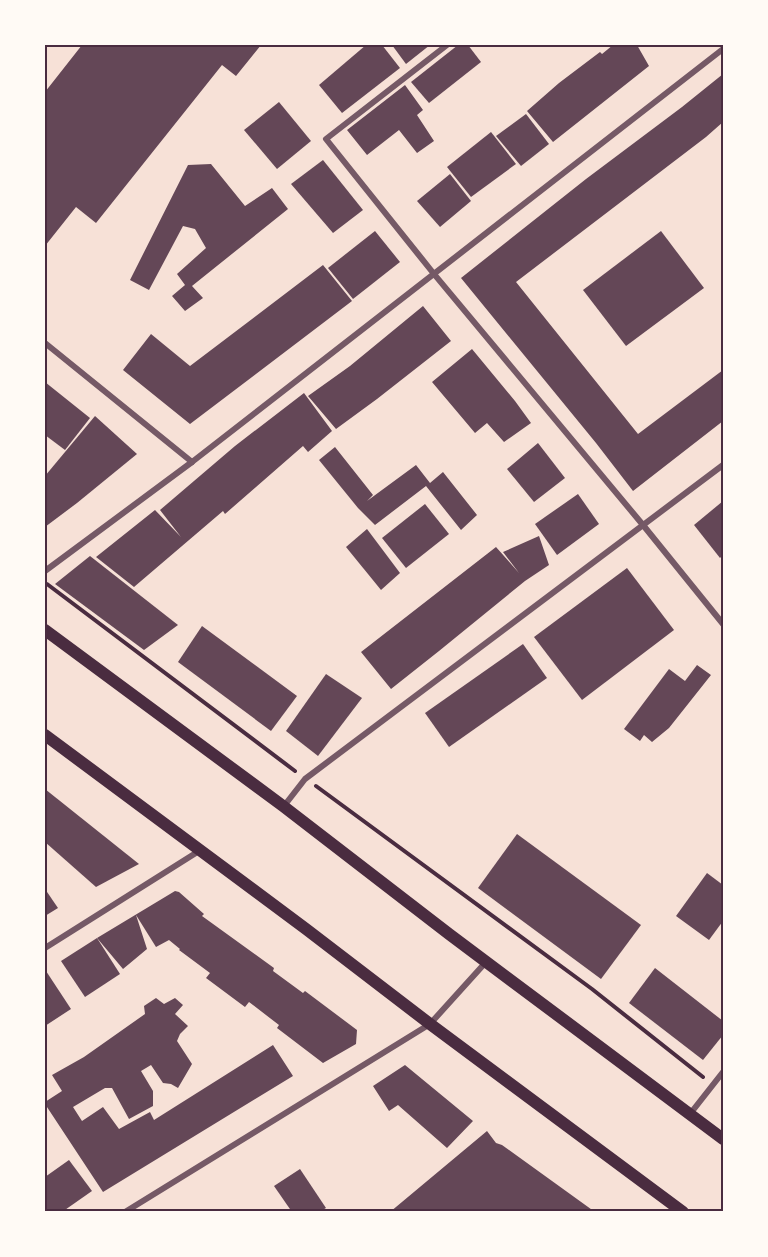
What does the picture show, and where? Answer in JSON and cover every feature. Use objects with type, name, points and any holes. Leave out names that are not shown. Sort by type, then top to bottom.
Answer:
[{"type":"main road","points":[[45,630],[283,806],[486,962],[723,1139]]},
{"type":"main road","points":[[45,735],[683,1212]]},
{"type":"street","points":[[447,45],[326,139],[434,274],[723,624]]},
{"type":"street","points":[[45,571],[192,462],[723,49]]},
{"type":"street","points":[[45,343],[192,462]]},
{"type":"street","points":[[283,806],[305,779],[723,465]]},
{"type":"street","points":[[45,948],[200,850]]},
{"type":"street","points":[[125,1212],[430,1024],[486,962]]},
{"type":"street","points":[[690,1114],[723,1072]]},
{"type":"path","points":[[45,582],[305,779],[592,989],[713,1084]]},
{"type":"building","points":[[82,45],[261,45],[236,76],[222,65],[96,223],[76,207],[45,246],[45,92]]},
{"type":"building","points":[[366,45],[382,45],[400,68],[342,113],[319,85]]},
{"type":"building","points":[[392,45],[430,45],[406,64]]},
{"type":"building","points":[[458,45],[468,45],[481,62],[429,103],[411,82]]},
{"type":"building","points":[[613,45],[637,45],[649,66],[553,142],[527,111],[559,83]]},
{"type":"building","points":[[723,74],[723,122],[516,282],[638,434],[723,370],[723,421],[633,491],[461,278]]},
{"type":"building","points":[[405,85],[423,110],[417,115],[434,141],[417,153],[399,130],[367,155],[347,130]]},
{"type":"building","points":[[279,102],[311,141],[277,169],[244,130]]},
{"type":"building","points":[[526,114],[549,144],[521,166],[496,136]]},
{"type":"building","points":[[491,132],[516,164],[471,197],[447,167]]},
{"type":"building","points":[[323,160],[363,210],[333,233],[291,184]]},
{"type":"building","points":[[211,164],[245,206],[272,188],[288,209],[192,286],[203,298],[185,311],[172,296],[185,285],[177,274],[206,248],[195,229],[183,226],[149,290],[130,280],[188,165]]},
{"type":"building","points":[[450,174],[471,201],[440,227],[417,201]]},
{"type":"building","points":[[375,231],[400,262],[353,299],[328,268]]},
{"type":"building","points":[[661,231],[704,288],[626,346],[583,290]]},
{"type":"building","points":[[323,265],[352,301],[190,424],[123,370],[151,334],[190,366]]},
{"type":"building","points":[[423,306],[451,341],[336,429],[308,396],[350,366]]},
{"type":"building","points":[[472,349],[531,423],[504,442],[487,423],[475,433],[432,382]]},
{"type":"building","points":[[45,382],[90,418],[65,450],[45,435]]},
{"type":"building","points":[[304,393],[332,431],[308,452],[303,446],[225,514],[223,511],[134,587],[96,557],[155,510],[181,537],[160,510],[235,446]]},
{"type":"building","points":[[95,416],[137,454],[45,527],[45,476]]},
{"type":"building","points":[[538,443],[565,478],[534,502],[507,469]]},
{"type":"building","points":[[335,447],[373,495],[367,501],[416,465],[430,483],[443,472],[477,515],[461,530],[426,486],[375,525],[319,460]]},
{"type":"building","points":[[578,494],[599,524],[557,555],[535,524]]},
{"type":"building","points":[[723,501],[723,555],[720,558],[694,525]]},
{"type":"building","points":[[425,504],[449,534],[406,568],[382,538]]},
{"type":"building","points":[[367,529],[400,573],[381,590],[346,547]]},
{"type":"building","points":[[539,536],[549,565],[525,581],[391,689],[361,652],[496,547],[519,573],[503,552]]},
{"type":"building","points":[[90,556],[178,625],[144,650],[55,584]]},
{"type":"building","points":[[627,568],[674,630],[582,700],[534,637]]},
{"type":"building","points":[[202,626],[297,696],[271,731],[178,662]]},
{"type":"building","points":[[523,644],[547,678],[449,747],[425,713]]},
{"type":"building","points":[[697,665],[711,675],[669,728],[652,742],[644,735],[640,741],[624,729],[669,669],[685,681]]},
{"type":"building","points":[[326,674],[362,698],[318,756],[286,731]]},
{"type":"building","points":[[45,789],[139,864],[96,887],[45,842]]},
{"type":"building","points":[[517,834],[641,925],[601,979],[478,888]]},
{"type":"building","points":[[707,873],[723,885],[723,921],[709,940],[676,916]]},
{"type":"building","points":[[45,889],[58,908],[45,916]]},
{"type":"building","points":[[175,891],[204,914],[202,916],[274,968],[273,971],[303,993],[305,991],[357,1030],[356,1044],[323,1063],[277,1028],[279,1025],[249,1002],[245,1007],[206,978],[210,973],[169,940],[156,947],[136,915],[147,949],[123,969],[97,938]]},
{"type":"building","points":[[97,938],[120,974],[85,997],[61,961]]},
{"type":"building","points":[[655,968],[723,1021],[723,1035],[703,1060],[629,1003]]},
{"type":"building","points":[[45,972],[71,1009],[45,1026]]},
{"type":"building","points":[[156,998],[164,1004],[175,998],[183,1005],[175,1014],[188,1026],[177,1041],[192,1064],[178,1088],[163,1083],[151,1065],[141,1071],[153,1091],[153,1106],[129,1119],[112,1088],[105,1088],[73,1107],[82,1121],[103,1107],[119,1129],[150,1112],[154,1120],[273,1045],[293,1076],[103,1192],[45,1104],[62,1091],[52,1075],[84,1057],[145,1014],[144,1006]]},
{"type":"building","points":[[405,1065],[473,1121],[447,1148],[398,1105],[389,1111],[373,1086]]},
{"type":"building","points":[[487,1131],[496,1143],[595,1212],[390,1212]]},
{"type":"building","points":[[69,1160],[92,1191],[62,1212],[45,1212],[45,1177]]},
{"type":"building","points":[[300,1169],[326,1208],[319,1212],[292,1212],[274,1186]]}]
